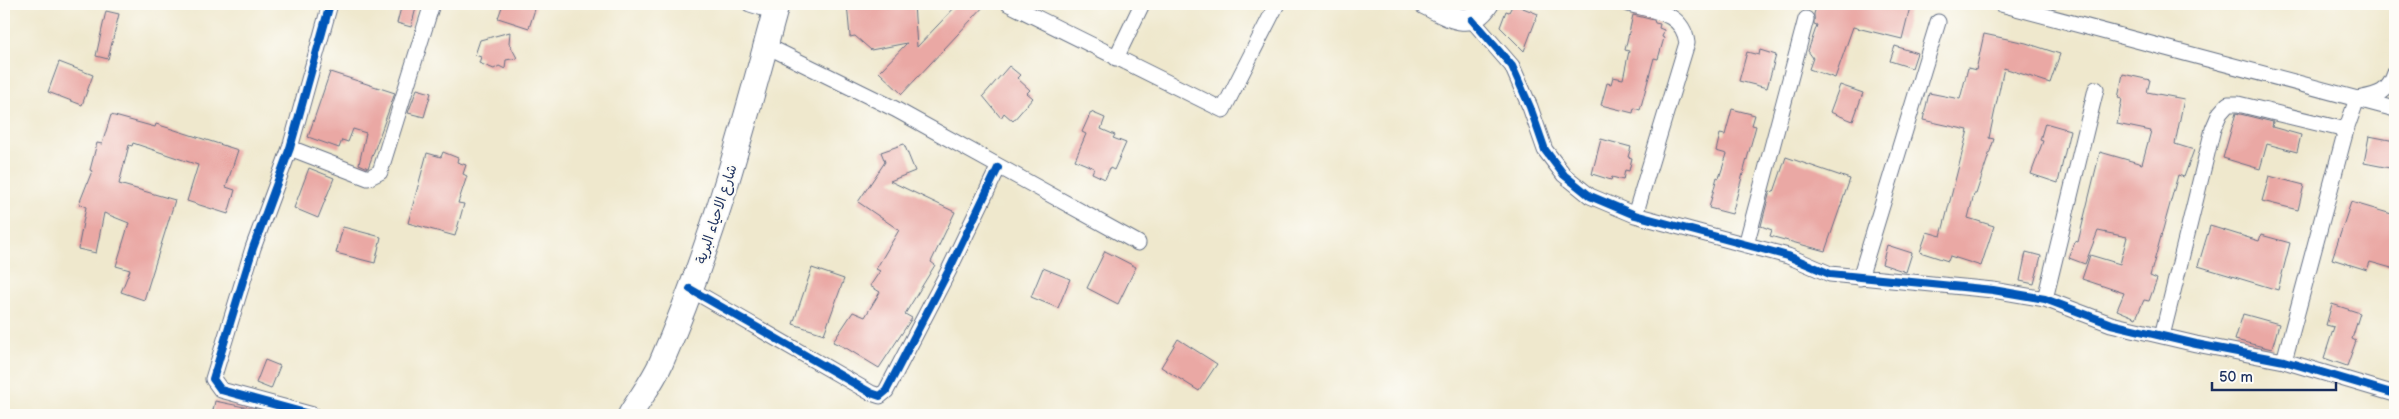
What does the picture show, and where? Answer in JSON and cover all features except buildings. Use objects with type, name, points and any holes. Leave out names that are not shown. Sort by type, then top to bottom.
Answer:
[{"type":"main road","points":[[1425,4],[1453,17],[1472,20],[1482,14],[1488,4]]},
{"type":"main road","name":"شارع الاحياء البرية","points":[[630,415],[660,364],[690,289],[734,162],[776,8]]},
{"type":"street","points":[[313,415],[221,390],[213,379],[253,248],[290,148],[330,4]]},
{"type":"street","points":[[290,148],[368,178],[380,172],[432,4]]},
{"type":"street","points":[[750,4],[776,8]]},
{"type":"street","points":[[1008,4],[1223,110],[1277,4]]},
{"type":"street","points":[[1116,58],[1142,4]]},
{"type":"street","points":[[1629,4],[1677,20],[1685,30],[1687,42],[1634,215]]},
{"type":"street","points":[[2001,4],[2395,109]]},
{"type":"street","points":[[1746,245],[1806,19]]},
{"type":"street","points":[[1472,20],[1512,66],[1545,150],[1564,175],[1590,196],[1634,215],[1788,256],[1830,274],[1993,290],[2045,299],[2111,324],[2284,362],[2395,394]]},
{"type":"street","points":[[1860,278],[1938,22]]},
{"type":"street","points":[[766,45],[895,109],[998,168],[1138,243]]},
{"type":"street","points":[[2357,99],[2379,94],[2392,84],[2395,73]]},
{"type":"street","points":[[2045,299],[2096,89]]},
{"type":"street","points":[[2284,362],[2346,130],[2357,99]]},
{"type":"street","points":[[2162,336],[2213,129],[2220,113],[2228,104],[2238,104],[2346,130]]},
{"type":"street","points":[[690,289],[871,393],[880,396],[886,392],[998,168]]},
{"type":"cycle path","points":[[313,415],[221,390],[213,379],[253,248],[290,148],[330,4]]},
{"type":"cycle path","points":[[1472,20],[1512,66],[1530,107],[1545,150],[1564,175],[1590,196],[1635,215],[1788,256],[1830,274],[1993,290],[2045,299],[2111,324],[2196,344],[2284,361],[2395,394]]},
{"type":"cycle path","points":[[690,289],[871,393],[880,396],[886,391],[949,270],[998,168]]}]
